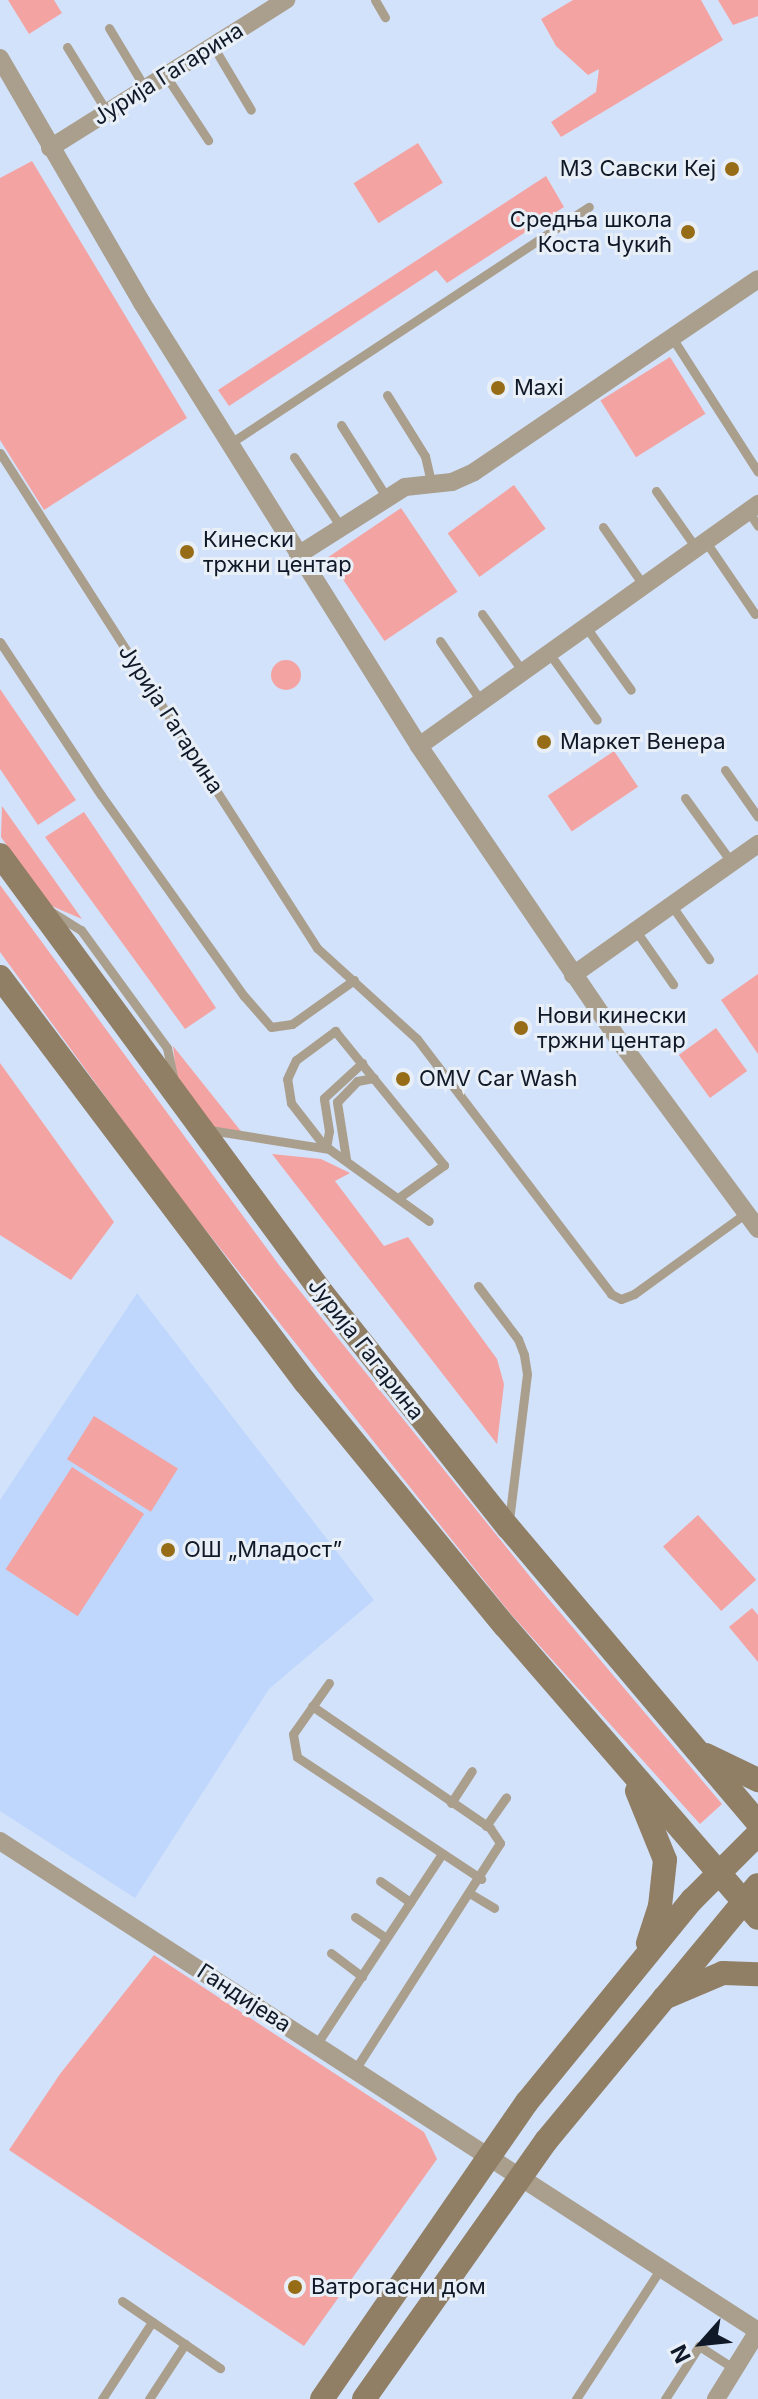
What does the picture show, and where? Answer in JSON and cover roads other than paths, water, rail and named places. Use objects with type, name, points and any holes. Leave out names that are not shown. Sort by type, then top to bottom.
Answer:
[{"type":"main road","name":"Јурија Гагарина","points":[[0,855],[193,1124],[508,1527],[758,1823]]},
{"type":"main road","points":[[0,977],[305,1382],[718,1874],[753,1902],[661,1999],[520,2174],[364,2399]]},
{"type":"main road","points":[[693,1748],[758,1780]]},
{"type":"main road","points":[[626,1767],[665,1860],[658,1916],[641,1962]]},
{"type":"main road","points":[[322,2399],[488,2154],[641,1962],[718,1874],[758,1834]]},
{"type":"main road","points":[[661,1999],[723,1973],[758,1974]]},
{"type":"street","name":"Јурија Гагарина","points":[[50,148],[213,46],[264,6],[286,0]]},
{"type":"street","points":[[0,58],[50,148],[229,444],[419,746],[573,975],[752,1209],[758,1229]]},
{"type":"street","points":[[298,555],[387,498],[431,482],[452,482],[474,472],[671,336],[757,282]]},
{"type":"street","points":[[419,746],[701,545],[755,514]]},
{"type":"street","points":[[573,975],[758,844]]},
{"type":"street","name":"Гандијева","points":[[0,1841],[520,2174],[758,2331]]},
{"type":"street","points":[[716,2399],[758,2331]]},
{"type":"lane","points":[[375,0],[385,17]]},
{"type":"lane","points":[[109,28],[145,88]]},
{"type":"lane","points":[[213,46],[251,110]]},
{"type":"lane","points":[[67,47],[107,112]]},
{"type":"lane","points":[[166,75],[208,140]]},
{"type":"lane","points":[[229,444],[589,207]]},
{"type":"lane","points":[[671,336],[758,472]]},
{"type":"lane","points":[[387,395],[425,456],[431,482]]},
{"type":"lane","points":[[341,425],[387,498]]},
{"type":"lane","name":"Јурија Гагарина","points":[[0,453],[317,948],[417,1039],[616,1297],[634,1294],[752,1209]]},
{"type":"lane","points":[[294,457],[341,527]]},
{"type":"lane","points":[[656,491],[755,614]]},
{"type":"lane","points":[[603,527],[644,586]]},
{"type":"lane","points":[[482,614],[523,672]]},
{"type":"lane","points":[[586,627],[631,690]]},
{"type":"lane","points":[[440,641],[481,702]]},
{"type":"lane","points":[[0,642],[101,795],[271,1027],[292,1024],[354,980]]},
{"type":"lane","points":[[549,653],[597,720]]},
{"type":"lane","points":[[725,770],[758,817]]},
{"type":"lane","points":[[685,798],[732,863]]},
{"type":"lane","points":[[672,906],[709,959]]},
{"type":"lane","points":[[636,931],[673,984]]},
{"type":"lane","points":[[401,1196],[444,1165],[335,1031],[291,1067],[291,1103],[326,1148],[401,1196],[429,1221]]},
{"type":"lane","points":[[326,1148],[326,1093],[362,1063]]},
{"type":"lane","points":[[346,1159],[337,1102],[357,1081],[374,1078]]},
{"type":"lane","points":[[193,1124],[259,1142],[326,1148]]},
{"type":"lane","points":[[478,1286],[518,1339],[527,1374],[508,1527]]},
{"type":"lane","points":[[329,1683],[293,1734],[297,1757],[481,1879]]},
{"type":"lane","points":[[312,1706],[486,1826],[500,1843],[481,1879],[355,2070]]},
{"type":"lane","points":[[451,1803],[472,1771]]},
{"type":"lane","points":[[486,1826],[506,1797]]},
{"type":"lane","points":[[316,2045],[442,1854]]},
{"type":"lane","points":[[380,1881],[410,1902]]},
{"type":"lane","points":[[471,1894],[494,1908]]},
{"type":"lane","points":[[355,1917],[386,1938]]},
{"type":"lane","points":[[331,1953],[362,1976]]},
{"type":"lane","points":[[576,2399],[661,2268]]},
{"type":"lane","points":[[122,2301],[220,2368]]},
{"type":"lane","points":[[102,2399],[152,2322]]},
{"type":"lane","points":[[149,2399],[185,2344]]},
{"type":"lane","points":[[665,2399],[699,2346],[735,2369]]},
{"type":"place","name":"МЗ Савски Кеј","points":[[732,169]]},
{"type":"place","name":"Средња школа Коста Чукић","points":[[688,232]]},
{"type":"place","name":"Maxi","points":[[498,388]]},
{"type":"place","name":"Кинески тржни центар","points":[[187,552]]},
{"type":"place","name":"Маркет Венера","points":[[544,742]]},
{"type":"place","name":"Нови кинески тржни центар","points":[[521,1028]]},
{"type":"place","name":"OMV Car Wash","points":[[403,1079]]},
{"type":"place","name":"ОШ „Младост”","points":[[168,1550]]},
{"type":"place","name":"Ватрогасни дом","points":[[295,2287]]}]
